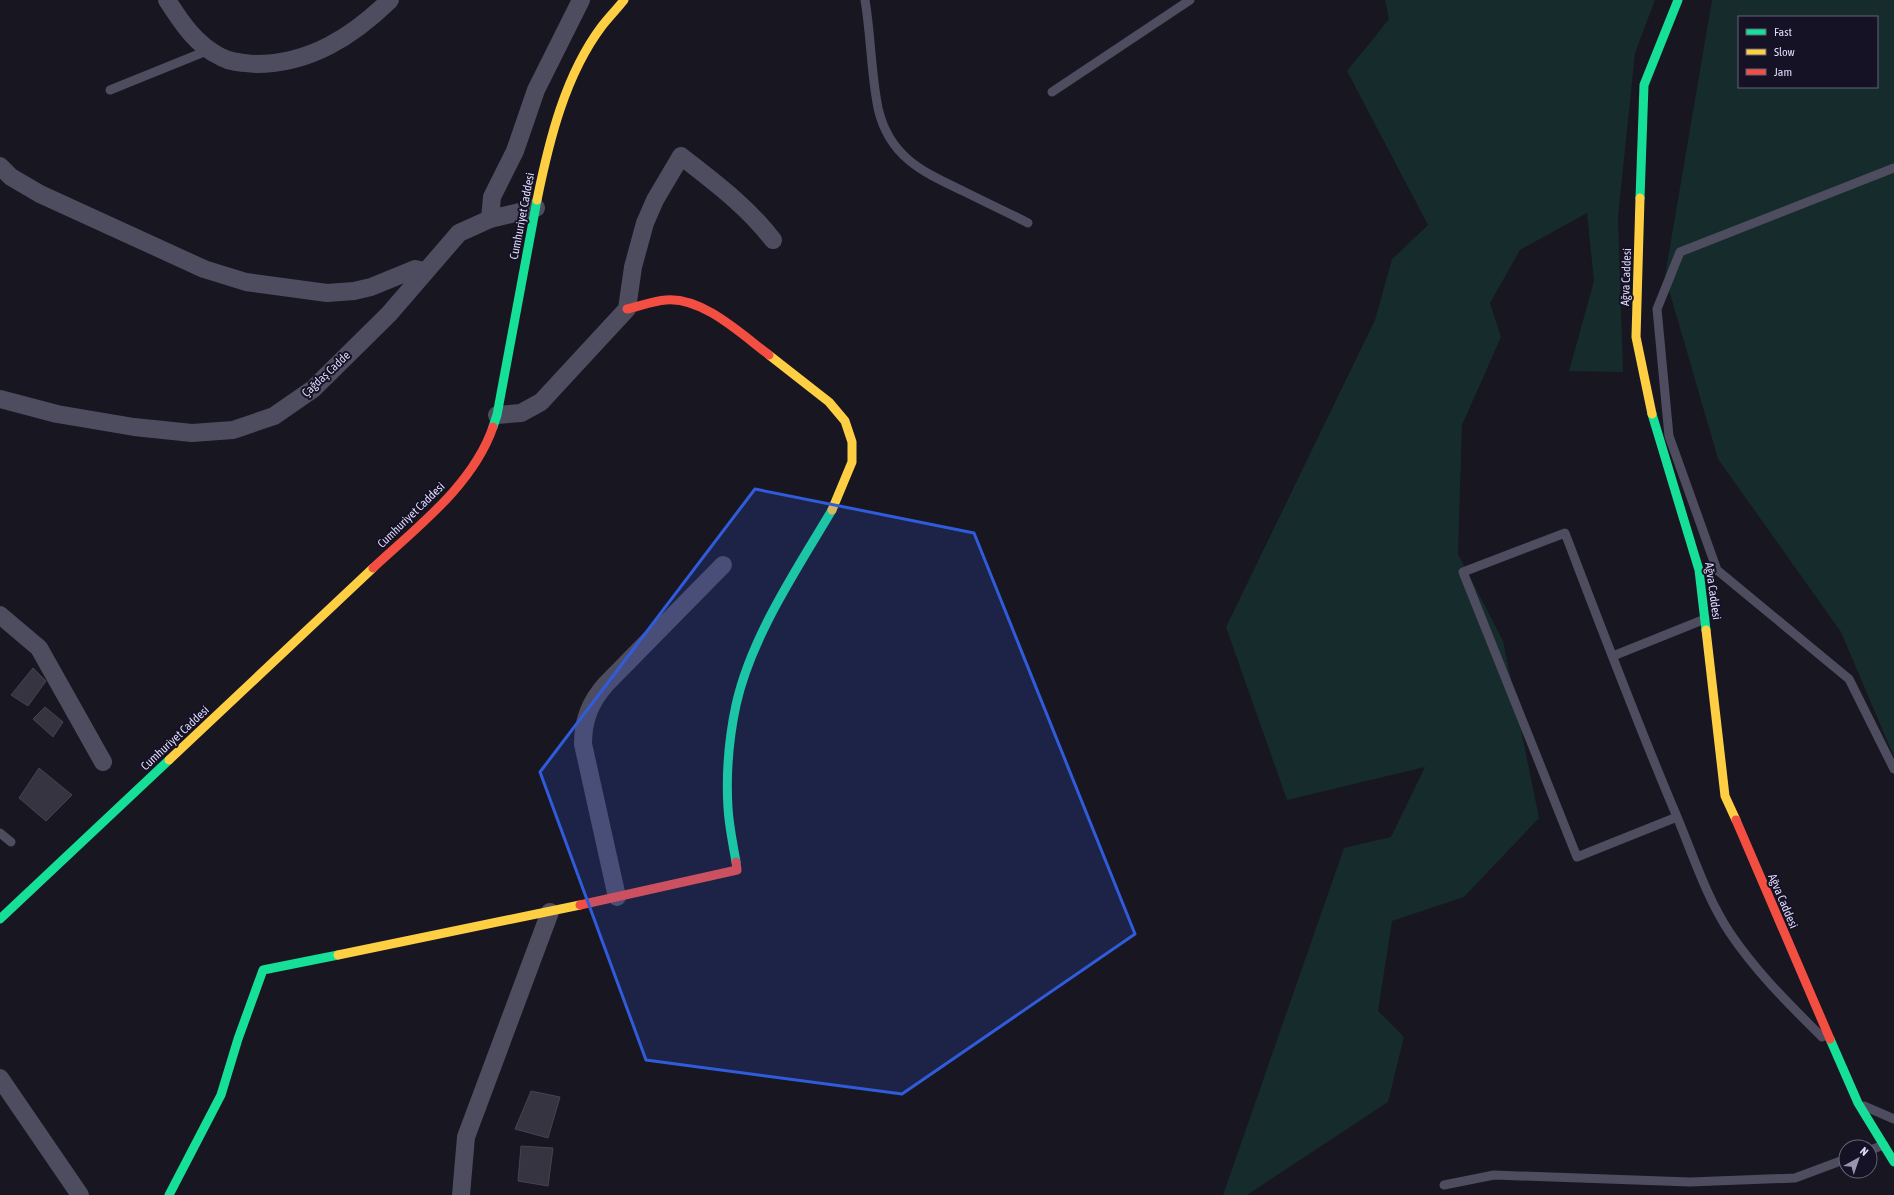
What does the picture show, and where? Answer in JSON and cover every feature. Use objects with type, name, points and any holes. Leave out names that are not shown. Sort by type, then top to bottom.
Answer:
[{"type":"street","points":[[167,0],[193,36],[209,50],[232,62],[247,63],[278,62],[301,58],[322,50],[341,40],[374,16],[390,0]]},
{"type":"street","points":[[490,219],[492,197],[515,152],[536,90],[581,0]]},
{"type":"street","name":"Cumhuriyet Caddesi","points":[[0,919],[433,512],[458,486],[477,461],[491,434],[497,415],[544,169],[566,95],[581,61],[598,32],[624,0]]},
{"type":"street","name":"Ağva Caddesi","points":[[1678,0],[1644,85],[1636,337],[1654,423],[1699,570],[1725,796],[1858,1103],[1894,1162]]},
{"type":"street","points":[[626,310],[633,268],[646,223],[655,200],[681,156],[737,200],[762,225],[772,240]]},
{"type":"street","points":[[4,177],[197,265],[218,274],[246,282],[317,292],[338,293],[371,288],[415,269],[425,271]]},
{"type":"street","name":"Çağdaş Cadde","points":[[0,399],[57,414],[192,433],[233,430],[274,416],[313,389],[389,314],[459,233],[490,219],[536,208]]},
{"type":"street","points":[[169,1195],[221,1095],[238,1039],[262,970],[550,912],[737,870],[728,809],[730,741],[736,705],[762,632],[790,580],[835,504],[852,462],[853,452],[850,433],[845,421],[834,406],[737,331],[693,304],[675,300],[665,300],[626,310],[541,402],[521,413],[497,415]]},
{"type":"street","points":[[617,897],[583,744],[587,713],[595,698],[606,684],[723,565]]},
{"type":"street","points":[[0,615],[39,648],[103,762]]},
{"type":"street","points":[[461,1195],[466,1137],[550,912]]},
{"type":"street","points":[[0,1078],[80,1195]]},
{"type":"lane","points":[[864,0],[878,107],[887,134],[895,146],[910,162],[928,174],[1028,223]]},
{"type":"lane","points":[[1052,92],[1190,0]]},
{"type":"lane","points":[[110,90],[209,50]]},
{"type":"lane","points":[[1894,168],[1680,252],[1657,309],[1669,436],[1717,570],[1849,679],[1894,769]]},
{"type":"lane","points":[[1677,817],[1577,857],[1464,572],[1565,533],[1708,892],[1730,932],[1770,986],[1834,1050]]},
{"type":"lane","points":[[1613,656],[1705,619]]},
{"type":"lane","points":[[0,833],[12,842]]},
{"type":"lane","points":[[1858,1103],[1894,1118]]},
{"type":"lane","points":[[1878,1147],[1884,1145]]},
{"type":"lane","points":[[1444,1185],[1494,1175],[1690,1182],[1795,1178],[1838,1162]]},
{"type":"highlighted area","points":[[755,489],[974,533],[1135,934],[902,1094],[646,1060],[540,772]]},
{"type":"green space","points":[[1385,0],[1655,0],[1635,53],[1618,217],[1623,372],[1569,371],[1594,281],[1587,213],[1520,250],[1490,303],[1501,337],[1462,425],[1458,554],[1503,641],[1539,818],[1464,897],[1392,921],[1378,1011],[1404,1037],[1388,1102],[1247,1195],[1223,1195],[1344,848],[1391,837],[1425,767],[1287,800],[1226,627],[1375,320],[1392,259],[1428,225],[1347,71],[1389,19]]},
{"type":"green space","points":[[1712,0],[1894,0],[1894,757],[1841,632],[1718,459],[1665,276]]},
{"type":"building","points":[[33,668],[46,681],[28,706],[11,695]]},
{"type":"building","points":[[45,707],[63,722],[53,737],[33,719]]},
{"type":"building","points":[[39,768],[72,795],[46,821],[19,798]]},
{"type":"building","points":[[531,1091],[560,1097],[548,1138],[515,1129]]},
{"type":"building","points":[[521,1146],[553,1148],[548,1186],[518,1181]]},
{"type":"traffic: fast","points":[[1640,198],[1644,85],[1678,0]]},
{"type":"traffic: fast","points":[[493,427],[497,415],[537,200]]},
{"type":"traffic: fast","points":[[1652,414],[1699,570],[1706,630]]},
{"type":"traffic: fast","points":[[736,862],[731,835],[727,795],[730,743],[736,705],[752,654],[776,604],[832,510]]},
{"type":"traffic: fast","points":[[0,919],[169,760]]},
{"type":"traffic: fast","points":[[169,1195],[221,1095],[238,1039],[263,970],[338,955]]},
{"type":"traffic: fast","points":[[1830,1039],[1858,1103],[1894,1162]]},
{"type":"traffic: slow","points":[[537,200],[553,132],[568,87],[589,45],[602,26],[624,0]]},
{"type":"traffic: slow","points":[[1640,198],[1636,337],[1652,414]]},
{"type":"traffic: slow","points":[[769,355],[829,402],[845,421],[852,442],[852,462],[832,510]]},
{"type":"traffic: slow","points":[[169,760],[373,568]]},
{"type":"traffic: slow","points":[[1706,630],[1725,796],[1736,820]]},
{"type":"traffic: slow","points":[[338,955],[580,905]]},
{"type":"traffic: jam","points":[[627,309],[651,302],[666,300],[694,304],[721,318],[769,355]]},
{"type":"traffic: jam","points":[[373,568],[425,521],[458,486],[472,468],[484,448],[493,427]]},
{"type":"traffic: jam","points":[[1736,820],[1830,1039]]},
{"type":"traffic: jam","points":[[580,905],[737,870],[736,862]]}]
